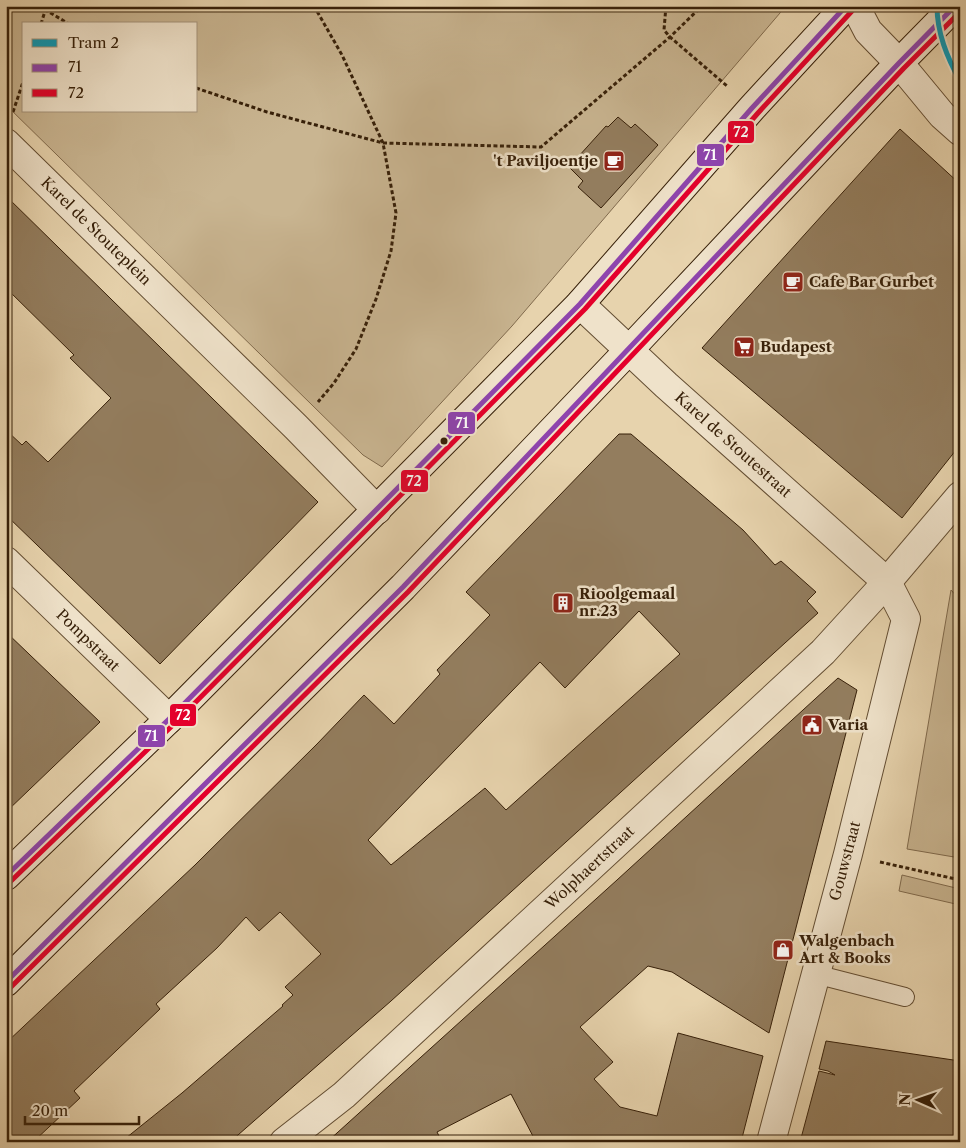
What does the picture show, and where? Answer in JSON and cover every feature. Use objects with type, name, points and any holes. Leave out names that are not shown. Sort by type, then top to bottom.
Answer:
[{"type":"street","points":[[6,876],[169,720],[580,304],[752,108],[846,6]]},
{"type":"street","points":[[855,6],[868,31],[899,63],[942,115],[960,131]]},
{"type":"street","points":[[6,982],[403,587],[899,63],[955,8]]},
{"type":"street","name":"Karel de Stouteplein","points":[[6,143],[296,427],[377,510]]},
{"type":"street","name":"Karel de Stoutestraat","points":[[580,304],[666,384],[887,582]]},
{"type":"street","name":"Wolphaertstraat","points":[[284,1142],[344,1095],[816,659],[887,582],[960,496]]},
{"type":"street","name":"Pompstraat","points":[[6,561],[169,720]]},
{"type":"street","name":"Gouwstraat","points":[[772,1142],[848,854],[906,618],[887,582]]},
{"type":"lane","points":[[815,974],[905,997]]},
{"type":"path","points":[[39,6],[65,22]]},
{"type":"path","points":[[42,22],[45,11],[49,6]]},
{"type":"path","points":[[296,427],[334,383],[356,349],[384,275],[391,251],[396,213],[383,143],[342,55],[314,6]]},
{"type":"path","points":[[666,6],[664,30],[752,108]]},
{"type":"path","points":[[198,89],[266,112],[383,143],[540,147],[670,37],[702,6]]},
{"type":"path","points":[[12,116],[22,85]]},
{"type":"path","points":[[848,854],[960,880]]},
{"type":"shaded area","points":[[6,6],[786,6],[512,326],[382,467],[363,455],[6,105]]},
{"type":"shaded area","points":[[951,590],[960,600],[960,858],[907,849]]},
{"type":"shaded area","points":[[902,875],[960,889],[960,905],[899,891]]},
{"type":"building","points":[[618,117],[631,128],[635,124],[658,145],[601,208],[578,187],[583,181],[569,167],[606,126],[608,127]]},
{"type":"building","points":[[900,129],[960,184],[960,445],[902,518],[702,348]]},
{"type":"building","points":[[6,196],[318,502],[160,664],[6,515],[6,430],[22,445],[26,441],[48,462],[111,398],[70,358],[74,355],[6,288]]},
{"type":"building","points":[[619,434],[631,434],[743,530],[775,565],[781,561],[816,592],[807,601],[818,613],[391,1001],[230,1142],[121,1142],[182,1093],[283,1006],[293,995],[285,987],[321,954],[280,912],[259,931],[246,917],[217,948],[156,1004],[160,1009],[74,1091],[80,1098],[33,1142],[6,1142],[6,1043],[195,865],[364,695],[394,724],[440,674],[437,670],[490,615],[466,592]],"holes":[[[639,611],[680,654],[506,810],[485,788],[391,865],[368,840],[540,662],[565,688]]]},
{"type":"building","points":[[6,632],[100,722],[6,812]]},
{"type":"building","points":[[838,678],[857,690],[769,1033],[672,972],[648,966],[580,1027],[613,1062],[594,1079],[620,1107],[657,1116],[678,1033],[763,1056],[741,1142],[536,1142],[511,1094],[437,1132],[442,1142],[327,1142],[617,880]]},
{"type":"building","points":[[826,1041],[960,1061],[960,1142],[800,1142],[819,1071],[835,1075],[819,1069]]},
{"type":"tram line","name":"2","points":[[937,6],[937,16],[944,45],[960,81]]},
{"type":"transit line","name":"71","points":[[6,876],[169,719],[580,304],[752,108],[846,6]]},
{"type":"transit line","name":"71","points":[[6,982],[403,587],[955,6]]},
{"type":"transit line","name":"72","points":[[11,881],[174,724],[585,309],[758,113],[852,11]]},
{"type":"transit line","name":"72","points":[[11,987],[408,592],[904,68],[960,12]]},
{"type":"place","name":"'t Paviljoentje","points":[[614,161]]},
{"type":"place","name":"Cafe Bar Gurbet","points":[[793,282]]},
{"type":"place","name":"Budapest","points":[[744,347]]},
{"type":"place","name":"Rioolgemaal nr.23","points":[[563,603]]},
{"type":"place","name":"Varia","points":[[812,725]]},
{"type":"place","name":"Walgenbach Art & Books","points":[[783,950]]}]
